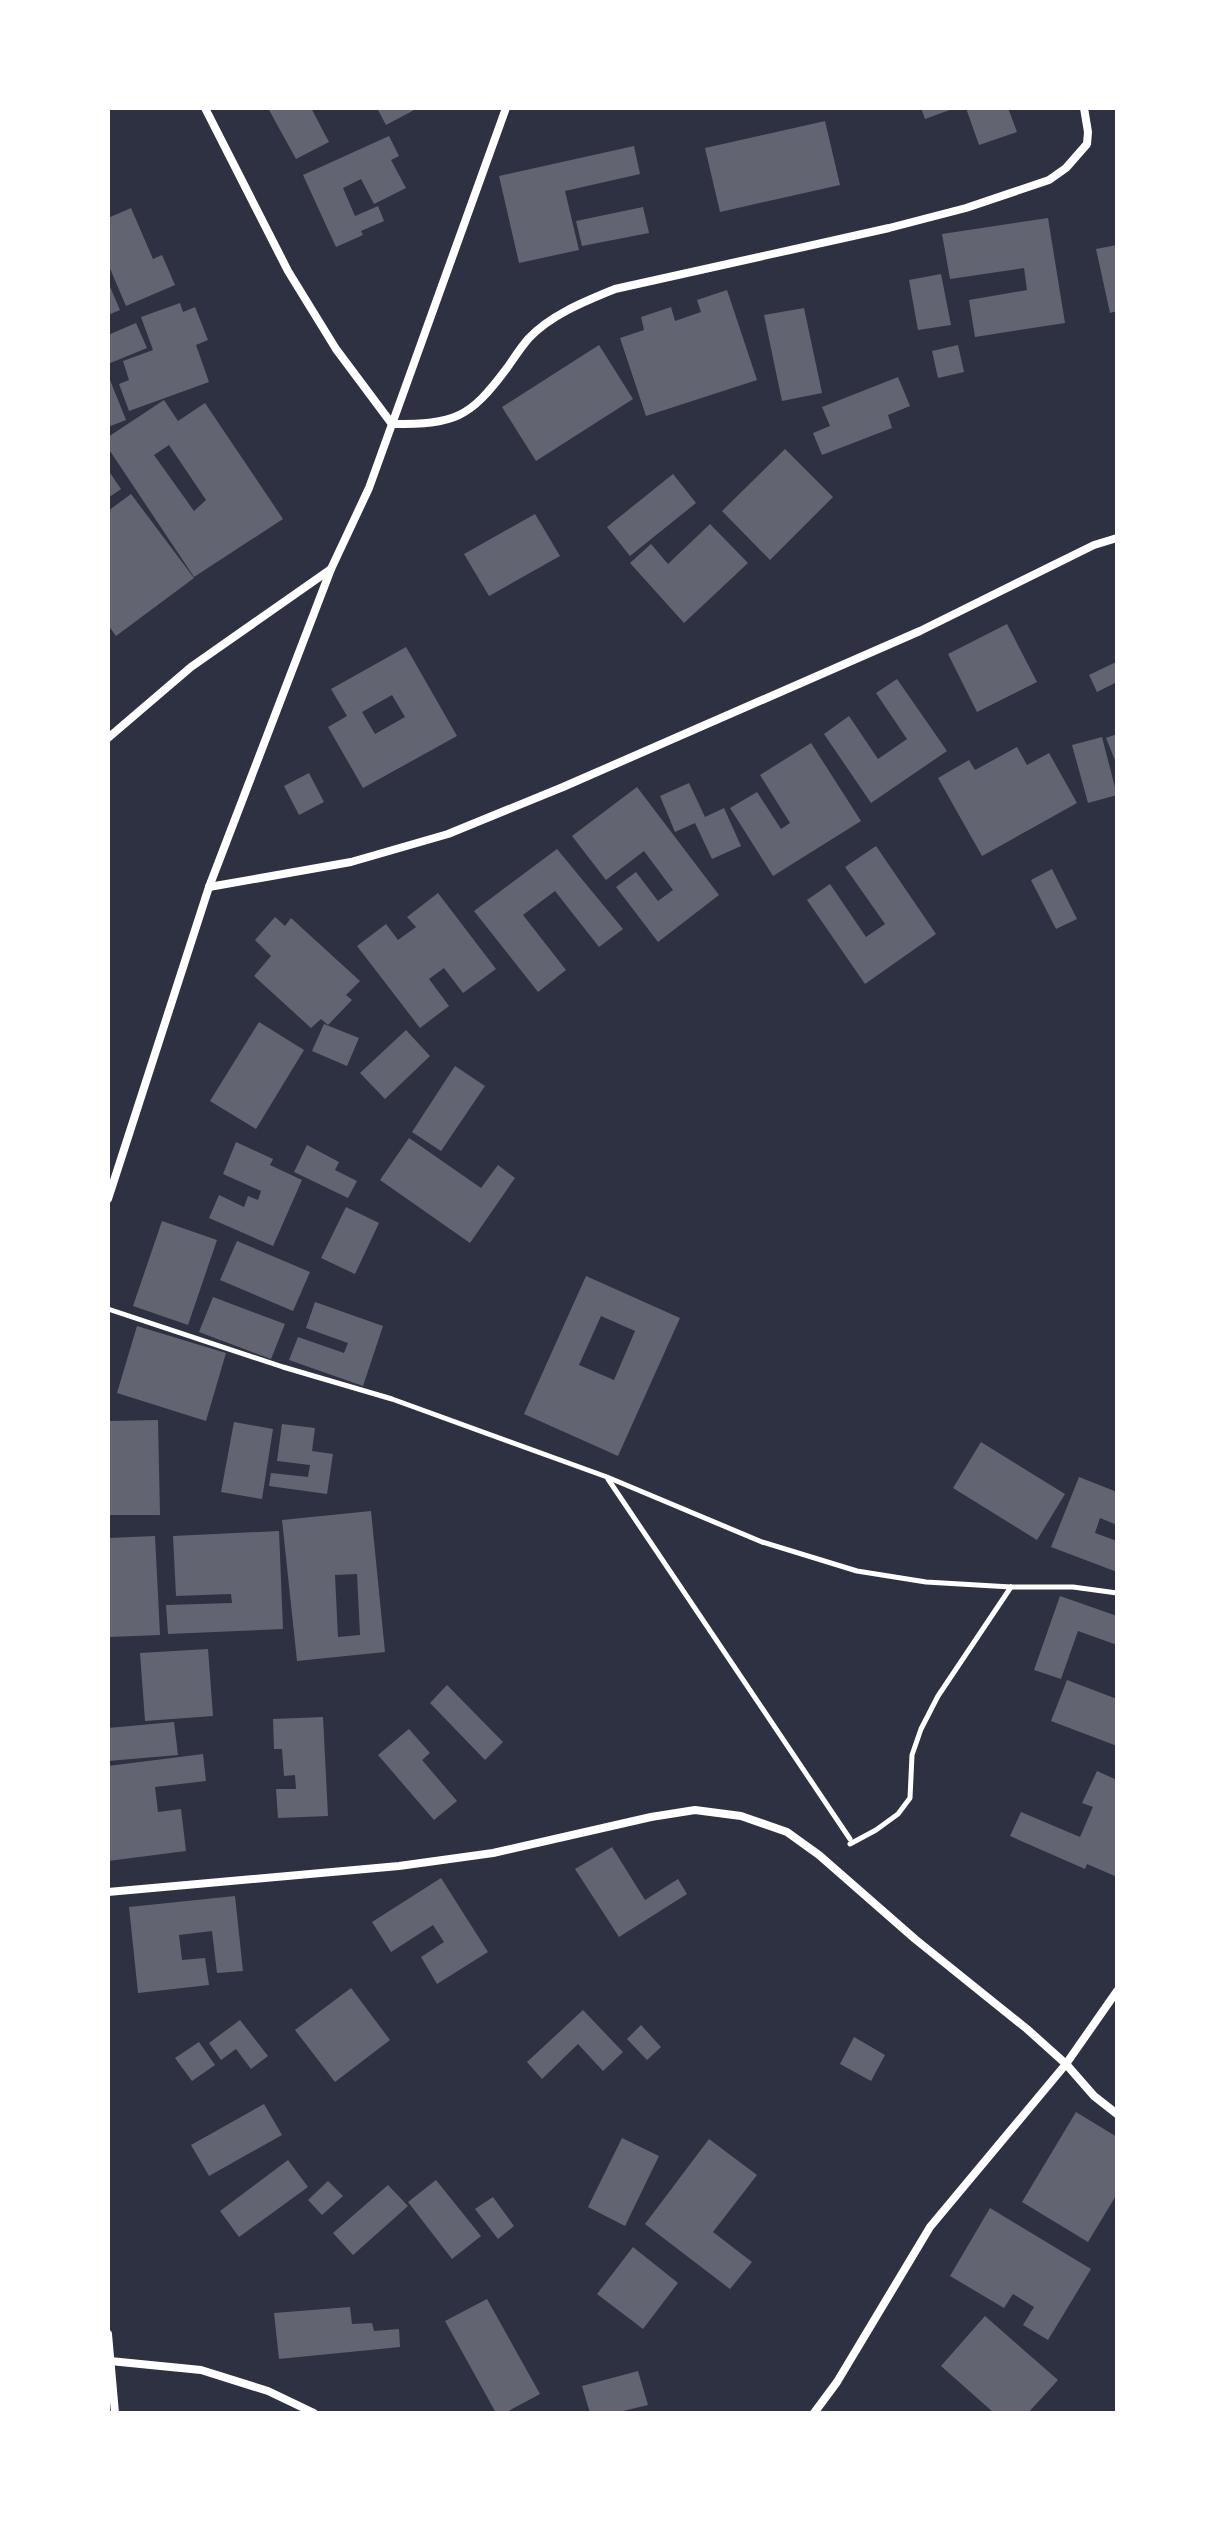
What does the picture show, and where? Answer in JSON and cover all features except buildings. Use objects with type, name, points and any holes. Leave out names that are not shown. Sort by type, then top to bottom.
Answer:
[{"type":"street","points":[[205,108],[288,271],[336,349],[392,424]]},
{"type":"street","points":[[108,1199],[209,887],[331,569],[369,488],[506,108]]},
{"type":"street","points":[[392,424],[430,424],[451,420],[473,409],[530,337],[573,307],[615,289],[889,228],[966,208],[1049,180],[1066,168],[1087,144],[1084,108]]},
{"type":"street","points":[[209,887],[351,862],[448,834],[920,631],[1094,545],[1117,538]]},
{"type":"street","points":[[108,738],[191,667],[331,569]]},
{"type":"street","points":[[108,1892],[259,1880],[477,1855],[695,1810],[741,1816],[787,1832],[819,1855],[1066,2064],[1094,2096],[1117,2114]]},
{"type":"street","points":[[814,2413],[837,2382],[930,2227],[1066,2064],[1117,1991]]},
{"type":"street","points":[[108,2334],[115,2413]]},
{"type":"street","points":[[110,2361],[201,2370],[268,2391],[314,2413]]},
{"type":"path","points":[[108,1309],[283,1367],[392,1399],[607,1477],[762,1542],[857,1571],[926,1582],[1073,1587],[1117,1593]]},
{"type":"path","points":[[607,1477],[853,1843]]},
{"type":"path","points":[[819,1855],[853,1843],[898,1814],[910,1798],[912,1755],[921,1729],[938,1696],[1011,1587]]}]
